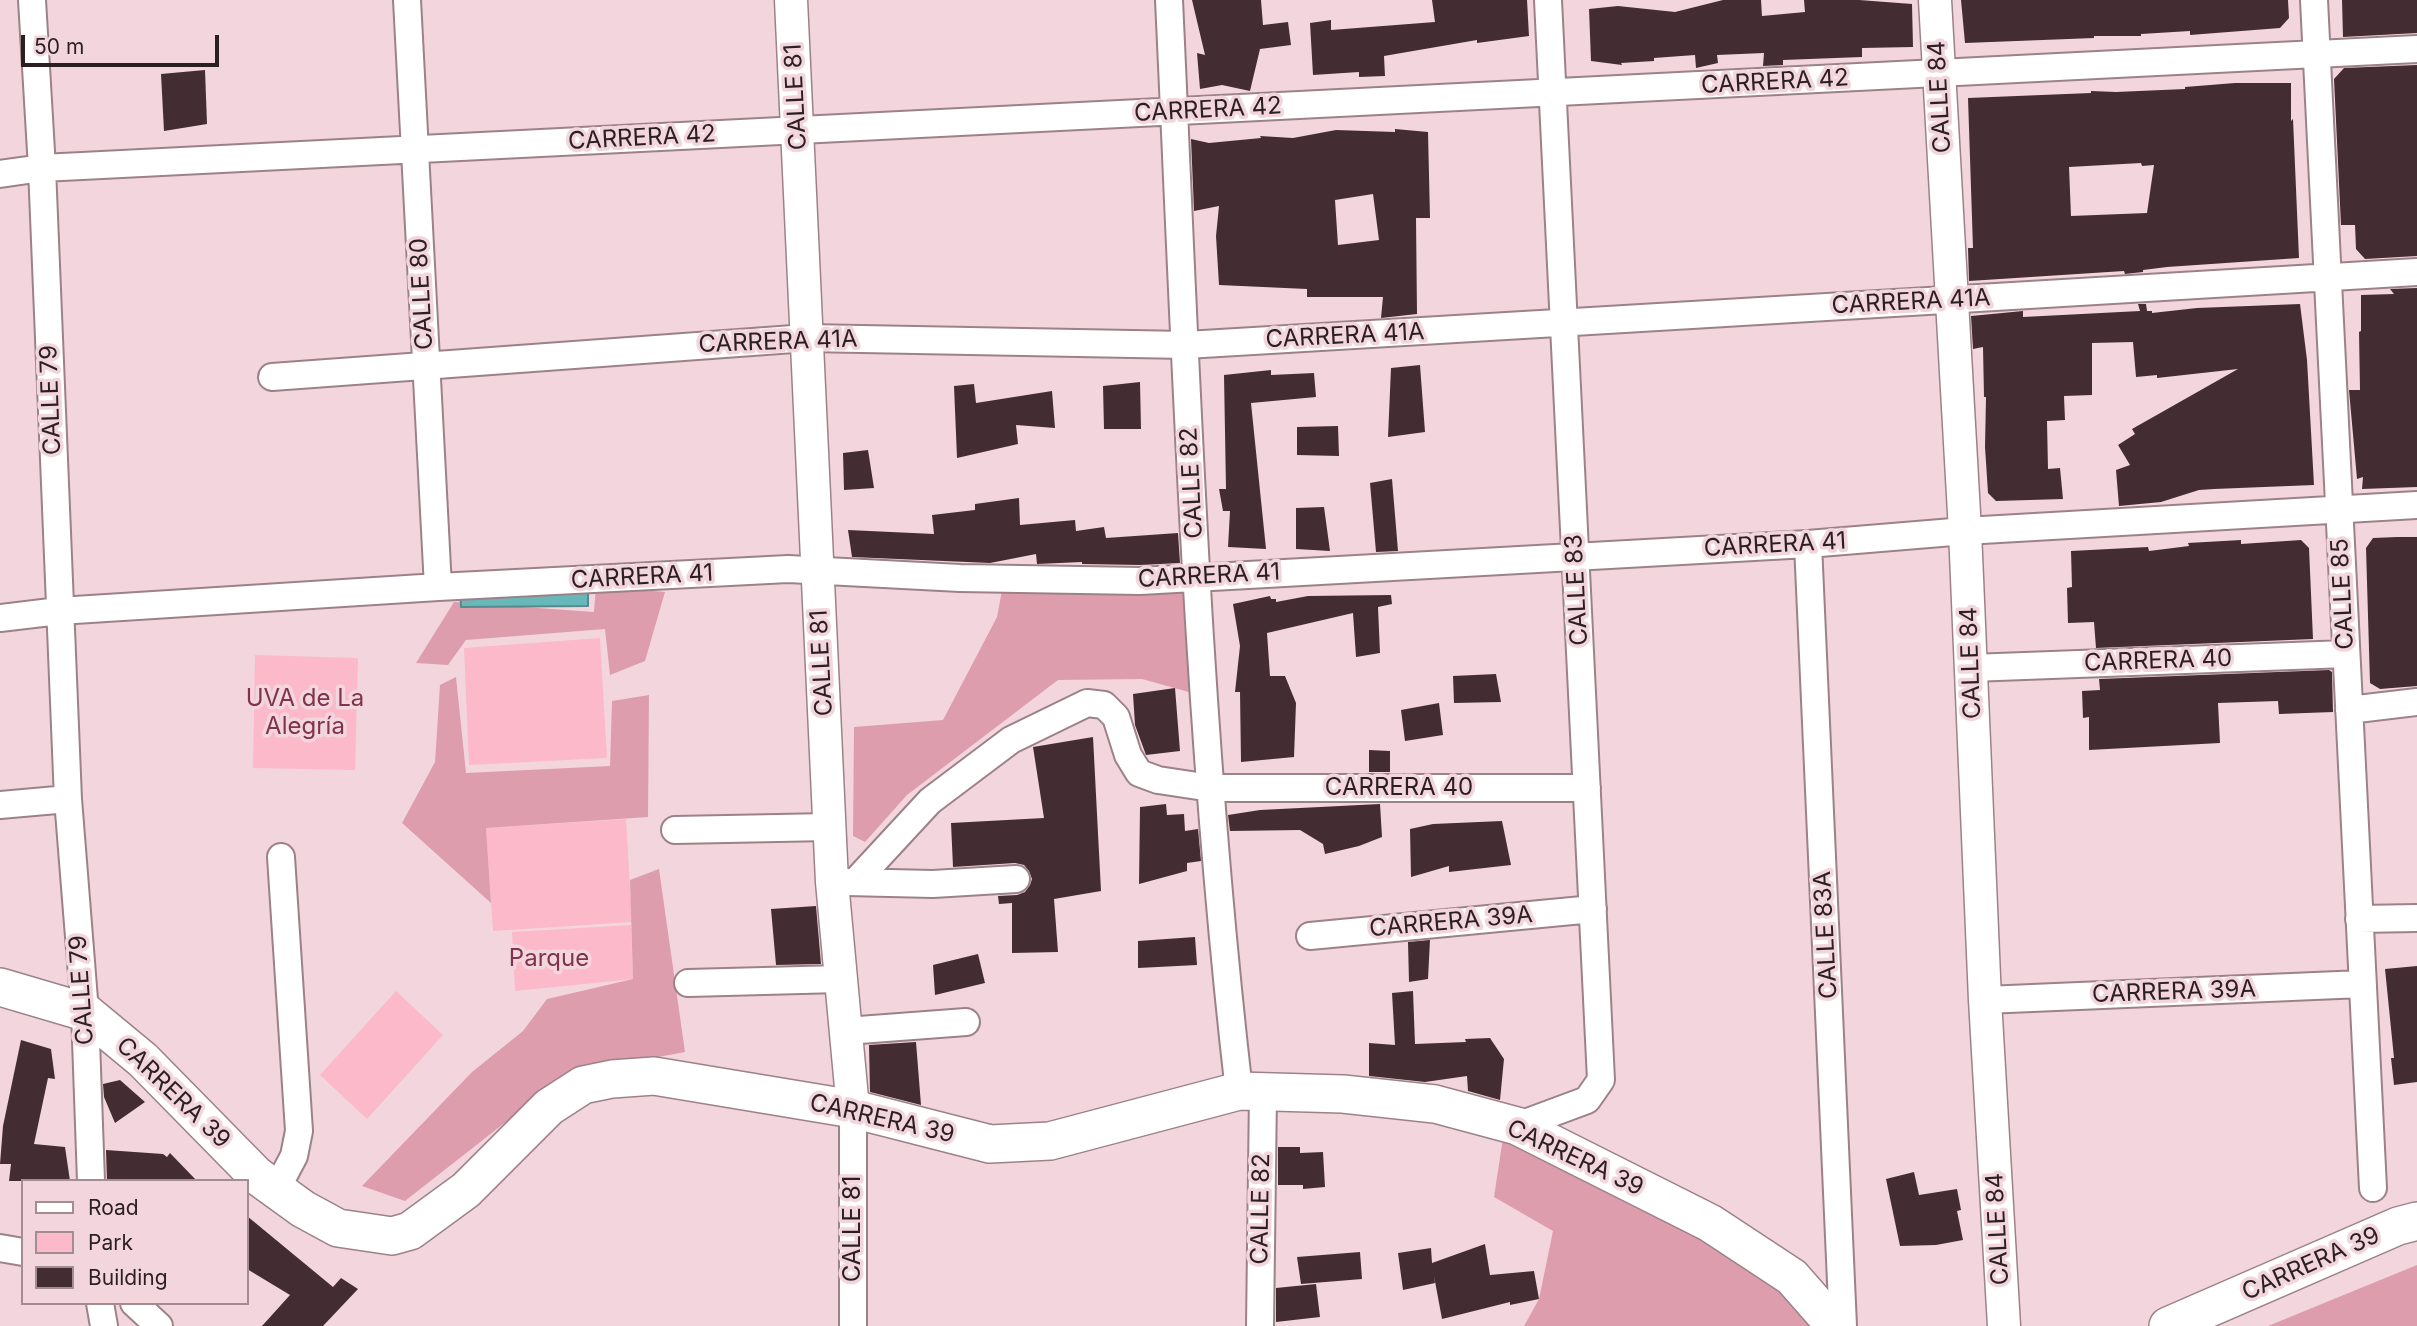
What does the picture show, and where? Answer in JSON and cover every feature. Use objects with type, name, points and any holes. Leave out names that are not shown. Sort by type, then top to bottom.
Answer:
[{"type":"main road","name":"CARRERA 39","points":[[0,987],[85,1012],[143,1060],[260,1184],[338,1228],[392,1236],[410,1231],[466,1190],[563,1096],[583,1086],[612,1079],[654,1076],[853,1109],[990,1144],[1050,1141],[1251,1091],[1343,1094],[1435,1104],[1517,1126],[1710,1223],[1792,1277],[1835,1326]]},
{"type":"main road","name":"CARRERA 39","points":[[2168,1326],[2398,1226],[2417,1221]]},
{"type":"street","name":"CALLE 79","points":[[32,0],[42,168],[68,799],[85,1012],[91,1179]]},
{"type":"street","name":"CALLE 80","points":[[407,0],[438,587]]},
{"type":"street","name":"CALLE 81","points":[[791,0],[829,827],[844,882],[840,979],[853,1109],[853,1326]]},
{"type":"street","name":"CALLE 82","points":[[1170,0],[1196,577],[1221,939],[1251,1091],[1260,1326]]},
{"type":"street","name":"CALLE 83","points":[[1517,1126],[1587,1100],[1601,1080],[1548,0]]},
{"type":"street","name":"CALLE 84","points":[[1935,0],[1965,531],[1985,1000],[2004,1326]]},
{"type":"street","name":"CALLE 85","points":[[2314,0],[2373,1188]]},
{"type":"street","name":"CARRERA 42","points":[[0,174],[42,168],[2417,49]]},
{"type":"street","name":"CARRERA 41A","points":[[272,377],[807,338],[1186,345],[2417,272]]},
{"type":"street","name":"CARRERA 41","points":[[0,618],[59,611],[438,587],[788,569],[960,578],[1140,581],[1808,544],[1965,531],[2417,505]]},
{"type":"street","name":"CALLE 83A","points":[[1808,544],[1843,1326]]},
{"type":"street","name":"CARRERA 40","points":[[1971,668],[2346,654]]},
{"type":"street","name":"CARRERA 40","points":[[844,882],[930,801],[1011,740],[1087,702],[1104,705],[1116,718],[1128,755],[1139,773],[1158,780],[1211,788],[1587,788]]},
{"type":"street","points":[[2349,710],[2417,702]]},
{"type":"street","points":[[0,805],[68,799]]},
{"type":"street","points":[[675,830],[829,827]]},
{"type":"street","points":[[260,1184],[294,1156],[299,1131],[281,857]]},
{"type":"street","points":[[844,882],[933,884],[1016,879]]},
{"type":"street","name":"CARRERA 39A","points":[[1310,936],[1593,909]]},
{"type":"street","points":[[2359,919],[2417,918]]},
{"type":"street","points":[[688,983],[840,979]]},
{"type":"street","name":"CARRERA 39A","points":[[1985,1000],[2362,984]]},
{"type":"street","points":[[846,1031],[966,1022]]},
{"type":"street","points":[[0,1248],[21,1252]]},
{"type":"street","points":[[100,1305],[103,1326]]},
{"type":"green space","points":[[600,638],[607,758],[469,765],[464,648]]},
{"type":"green space","name":"UVA de La Alegría","points":[[255,655],[358,658],[355,770],[253,768]]},
{"type":"green space","points":[[626,819],[632,922],[493,931],[486,828]]},
{"type":"green space","name":"Parque","points":[[631,925],[633,979],[515,991],[512,932]]},
{"type":"green space","points":[[396,991],[443,1035],[367,1119],[320,1075]]},
{"type":"shaded area","points":[[1003,585],[1189,586],[1196,694],[1142,679],[1058,680],[907,795],[865,842],[853,836],[854,727],[943,720],[997,617]]},
{"type":"shaded area","points":[[596,586],[665,592],[645,661],[610,675],[605,629],[466,640],[448,665],[416,663],[454,602],[594,612]]},
{"type":"shaded area","points":[[456,677],[466,773],[610,766],[612,701],[649,695],[648,817],[486,828],[491,903],[402,823],[435,762],[440,685]]},
{"type":"shaded area","points":[[659,869],[685,1052],[567,1074],[405,1201],[362,1186],[472,1072],[523,1031],[547,999],[633,979],[630,880]]},
{"type":"shaded area","points":[[1504,1131],[1649,1206],[1776,1282],[1816,1326],[1524,1326],[1539,1299],[1553,1231],[1494,1197]]},
{"type":"shaded area","points":[[2417,1265],[2417,1326],[2268,1326]]},
{"type":"water","points":[[460,586],[588,587],[588,606],[461,607]]},
{"type":"building","points":[[1192,0],[1261,0],[1263,25],[1288,22],[1291,45],[1260,49],[1250,91],[1222,85],[1200,89],[1197,53],[1205,55]]},
{"type":"building","points":[[1432,0],[1527,0],[1529,36],[1477,43],[1477,40],[1384,56],[1385,76],[1359,77],[1359,72],[1313,75],[1310,23],[1331,20],[1331,30],[1435,22]]},
{"type":"building","points":[[1723,0],[1761,0],[1762,16],[1805,12],[1804,0],[1912,4],[1913,47],[1862,48],[1862,57],[1783,60],[1783,65],[1763,66],[1764,53],[1717,55],[1718,63],[1696,68],[1695,55],[1654,58],[1654,61],[1621,63],[1622,65],[1591,61],[1589,9],[1618,6],[1675,12]]},
{"type":"building","points":[[1961,0],[2288,0],[2289,18],[2280,28],[2190,35],[2190,31],[2141,36],[1965,43]]},
{"type":"building","points":[[2342,0],[2417,0],[2417,33],[2343,37]]},
{"type":"building","points":[[2417,65],[2417,256],[2365,259],[2356,249],[2355,225],[2341,225],[2334,79],[2344,68]]},
{"type":"building","points":[[205,70],[207,124],[164,131],[161,74]]},
{"type":"building","points":[[2235,83],[2291,83],[2299,258],[2167,267],[2125,274],[2124,271],[1969,281],[1968,248],[1973,248],[1968,98]],"holes":[[[2141,163],[2142,166],[2154,165],[2147,213],[2071,216],[2069,167]]]},
{"type":"building","points":[[1395,129],[1428,132],[1430,218],[1416,218],[1417,314],[1381,318],[1383,297],[1307,297],[1307,289],[1219,285],[1216,236],[1219,206],[1194,211],[1191,139],[1209,143],[1261,138],[1260,136],[1293,138],[1336,130],[1395,132]],"holes":[[[1373,194],[1379,240],[1338,245],[1335,200]]]},
{"type":"building","points":[[2417,288],[2417,487],[2362,489],[2363,477],[2357,479],[2349,390],[2360,390],[2361,295],[2394,294],[2390,289]]},
{"type":"building","points":[[2138,304],[2146,304],[2147,311],[2152,313],[2197,308],[2300,304],[2307,360],[2314,485],[2199,490],[2161,502],[2119,506],[2116,470],[2130,465],[2118,445],[2135,434],[2132,429],[2238,369],[2157,378],[2157,375],[2136,377],[2133,342],[2092,343],[2092,395],[2064,396],[2065,420],[2047,421],[2048,469],[2060,468],[2063,499],[1996,501],[1988,493],[1983,347],[1973,349],[1971,316],[2023,311],[2023,317],[2140,311]]},
{"type":"building","points":[[1420,365],[1425,432],[1388,437],[1391,368]]},
{"type":"building","points":[[1271,370],[1271,375],[1314,373],[1316,397],[1251,403],[1266,549],[1228,547],[1230,511],[1223,511],[1219,489],[1226,489],[1224,375]]},
{"type":"building","points":[[1140,382],[1141,429],[1104,429],[1103,386]]},
{"type":"building","points":[[974,384],[976,403],[1052,391],[1055,428],[1016,425],[1018,444],[957,458],[954,386]]},
{"type":"building","points":[[1338,426],[1339,456],[1297,455],[1297,427]]},
{"type":"building","points":[[868,450],[874,488],[844,490],[843,453]]},
{"type":"building","points":[[1392,479],[1398,551],[1376,552],[1370,483]]},
{"type":"building","points":[[1019,498],[1020,525],[1075,520],[1076,531],[1104,527],[1106,538],[1178,533],[1180,563],[1037,564],[1036,554],[990,563],[852,557],[848,530],[934,534],[932,515],[975,510],[975,504]]},
{"type":"building","points":[[1324,507],[1330,551],[1296,549],[1296,508]]},
{"type":"building","points":[[2417,537],[2417,686],[2380,689],[2370,683],[2366,548],[2373,538]]},
{"type":"building","points":[[2241,540],[2241,544],[2301,540],[2309,548],[2313,639],[2096,648],[2094,622],[2068,623],[2067,588],[2072,587],[2071,551],[2148,547],[2149,551],[2189,546],[2188,543]]},
{"type":"building","points":[[1391,595],[1392,604],[1378,607],[1380,653],[1356,657],[1353,613],[1267,633],[1270,676],[1285,676],[1296,703],[1294,757],[1241,762],[1240,692],[1235,692],[1240,646],[1233,604],[1270,596],[1271,599],[1276,599],[1276,602],[1308,596]]},
{"type":"building","points":[[2332,672],[2333,712],[2279,714],[2278,701],[2218,703],[2220,743],[2089,750],[2089,717],[2083,718],[2082,691],[2100,690],[2099,679]]},
{"type":"building","points":[[1496,674],[1501,702],[1454,703],[1453,676]]},
{"type":"building","points":[[1175,688],[1180,751],[1146,755],[1135,725],[1133,694]]},
{"type":"building","points":[[1439,703],[1443,735],[1405,741],[1401,710]]},
{"type":"building","points":[[1093,737],[1101,891],[1054,899],[1058,952],[1012,953],[1012,903],[999,904],[998,896],[1025,892],[1032,879],[1029,871],[1024,865],[1015,863],[953,867],[951,823],[1044,818],[1033,747]]},
{"type":"building","points":[[1369,750],[1390,751],[1390,772],[1369,772]]},
{"type":"building","points":[[1166,804],[1167,815],[1184,814],[1185,831],[1198,829],[1201,861],[1187,863],[1187,871],[1139,884],[1140,807]]},
{"type":"building","points":[[1380,804],[1382,837],[1325,854],[1323,844],[1300,830],[1230,831],[1228,815],[1260,810]]},
{"type":"building","points":[[1502,821],[1511,865],[1449,872],[1449,866],[1411,877],[1410,829],[1433,824]]},
{"type":"building","points":[[816,906],[821,964],[776,965],[771,909]]},
{"type":"building","points":[[1195,937],[1197,965],[1138,968],[1138,941]]},
{"type":"building","points":[[1430,940],[1428,979],[1409,982],[1408,942]]},
{"type":"building","points":[[978,954],[985,983],[935,995],[933,965]]},
{"type":"building","points":[[2417,966],[2417,1082],[2394,1085],[2385,969]]},
{"type":"building","points":[[1413,991],[1415,1044],[1490,1038],[1504,1059],[1500,1100],[1468,1091],[1467,1076],[1425,1082],[1369,1076],[1369,1043],[1395,1045],[1392,993]]},
{"type":"building","points":[[21,1040],[51,1049],[55,1079],[48,1078],[34,1144],[65,1147],[70,1179],[9,1181],[11,1164],[0,1164],[3,1126]]},
{"type":"building","points":[[916,1042],[921,1105],[870,1092],[869,1045]]},
{"type":"building","points":[[120,1080],[145,1102],[115,1123],[104,1097],[103,1084]]},
{"type":"building","points":[[1278,1147],[1300,1147],[1300,1153],[1323,1152],[1325,1187],[1303,1189],[1303,1185],[1278,1185]]},
{"type":"building","points":[[106,1150],[163,1154],[167,1157],[170,1153],[195,1179],[107,1179]]},
{"type":"building","points":[[1914,1172],[1919,1195],[1957,1189],[1961,1210],[1957,1211],[1963,1240],[1936,1245],[1900,1246],[1886,1179]]},
{"type":"building","points":[[248,1217],[333,1287],[341,1278],[358,1289],[323,1326],[262,1326],[290,1295],[248,1270]]},
{"type":"building","points":[[1485,1244],[1490,1275],[1534,1271],[1539,1299],[1510,1305],[1510,1302],[1442,1319],[1434,1276],[1435,1283],[1403,1290],[1398,1253],[1431,1248],[1432,1263]]},
{"type":"building","points":[[1360,1252],[1362,1279],[1301,1284],[1297,1257]]},
{"type":"building","points":[[1316,1284],[1320,1317],[1276,1322],[1276,1288]]}]
